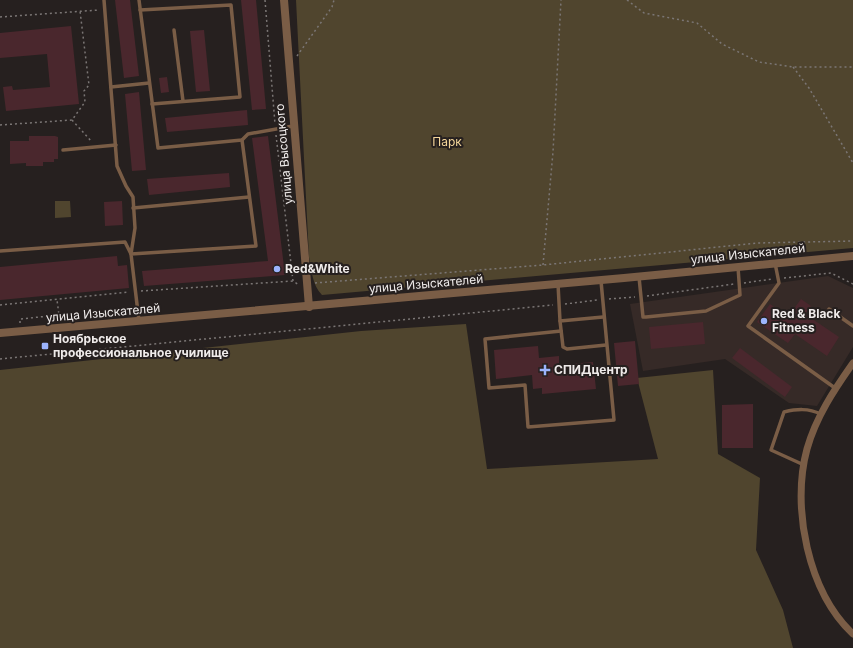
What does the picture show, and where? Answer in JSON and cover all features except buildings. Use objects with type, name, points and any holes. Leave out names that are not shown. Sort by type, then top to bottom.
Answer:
[{"type":"street","name":"улица Высоцкого","points":[[284,0],[293,126],[309,307]]},
{"type":"street","name":"улица Изыскателей","points":[[0,333],[309,307],[850,257]]},
{"type":"street","points":[[853,363],[835,388],[821,414],[807,448],[804,465],[801,513],[811,561],[828,602],[838,617],[853,634]]},
{"type":"lane","points":[[104,0],[117,166],[133,197],[135,228],[131,254],[139,321]]},
{"type":"lane","points":[[139,0],[158,148],[242,140],[248,134],[293,126]]},
{"type":"lane","points":[[140,10],[230,5],[240,96],[152,104]]},
{"type":"lane","points":[[174,30],[183,101]]},
{"type":"lane","points":[[111,87],[149,83]]},
{"type":"lane","points":[[131,254],[256,246],[242,140]]},
{"type":"lane","points":[[63,150],[116,145]]},
{"type":"lane","points":[[133,208],[249,197]]},
{"type":"lane","points":[[0,251],[125,242],[131,254]]},
{"type":"lane","points":[[775,263],[779,283],[748,326],[835,388]]},
{"type":"lane","points":[[639,277],[643,316],[706,311],[740,295],[738,267]]},
{"type":"lane","points":[[560,331],[485,339],[489,388],[525,385],[528,427],[614,420],[603,317],[601,280]]},
{"type":"lane","points":[[558,284],[560,331],[561,343],[563,347],[567,349],[606,345]]},
{"type":"lane","points":[[829,309],[853,326]]},
{"type":"lane","points":[[560,321],[603,317]]},
{"type":"lane","points":[[804,465],[771,450],[784,412],[796,409],[811,410],[821,414]]},
{"type":"path","points":[[265,0],[276,129],[292,280]]},
{"type":"path","points":[[296,58],[332,7],[334,0]]},
{"type":"path","points":[[543,265],[553,152],[561,0]]},
{"type":"path","points":[[627,0],[644,13],[697,23],[722,44],[759,62],[793,67],[853,66]]},
{"type":"path","points":[[0,17],[105,9]]},
{"type":"path","points":[[72,120],[85,102],[84,91],[89,85],[80,11]]},
{"type":"path","points":[[793,67],[809,88],[853,163]]},
{"type":"path","points":[[0,125],[72,120]]},
{"type":"path","points":[[72,120],[97,147]]},
{"type":"path","points":[[0,305],[135,291],[292,280],[299,285],[307,285],[543,265],[758,243],[853,241]]},
{"type":"path","points":[[0,359],[602,300],[830,273],[853,284]]},
{"type":"path","points":[[21,332],[20,319],[59,315],[57,300]]},
{"type":"shaded area","points":[[828,276],[853,288],[853,347],[817,406],[789,403],[725,359],[643,371],[630,304]]},
{"type":"green space","name":"Парк","points":[[296,0],[853,0],[853,248],[322,295],[314,282],[309,257]]},
{"type":"green space","points":[[55,201],[70,201],[71,217],[55,218]]},
{"type":"green space","points":[[466,324],[487,469],[658,459],[637,378],[713,370],[718,454],[760,478],[756,550],[783,610],[793,648],[0,648],[0,370],[361,331]]},
{"type":"place","name":"Red&White","points":[[277,269]]},
{"type":"place","name":"Red & Black Fitness","points":[[764,321]]},
{"type":"place","name":"Ноябрьское профессиональное училище","points":[[45,346]]},
{"type":"place","name":"СПИДцентр","points":[[545,370]]}]
